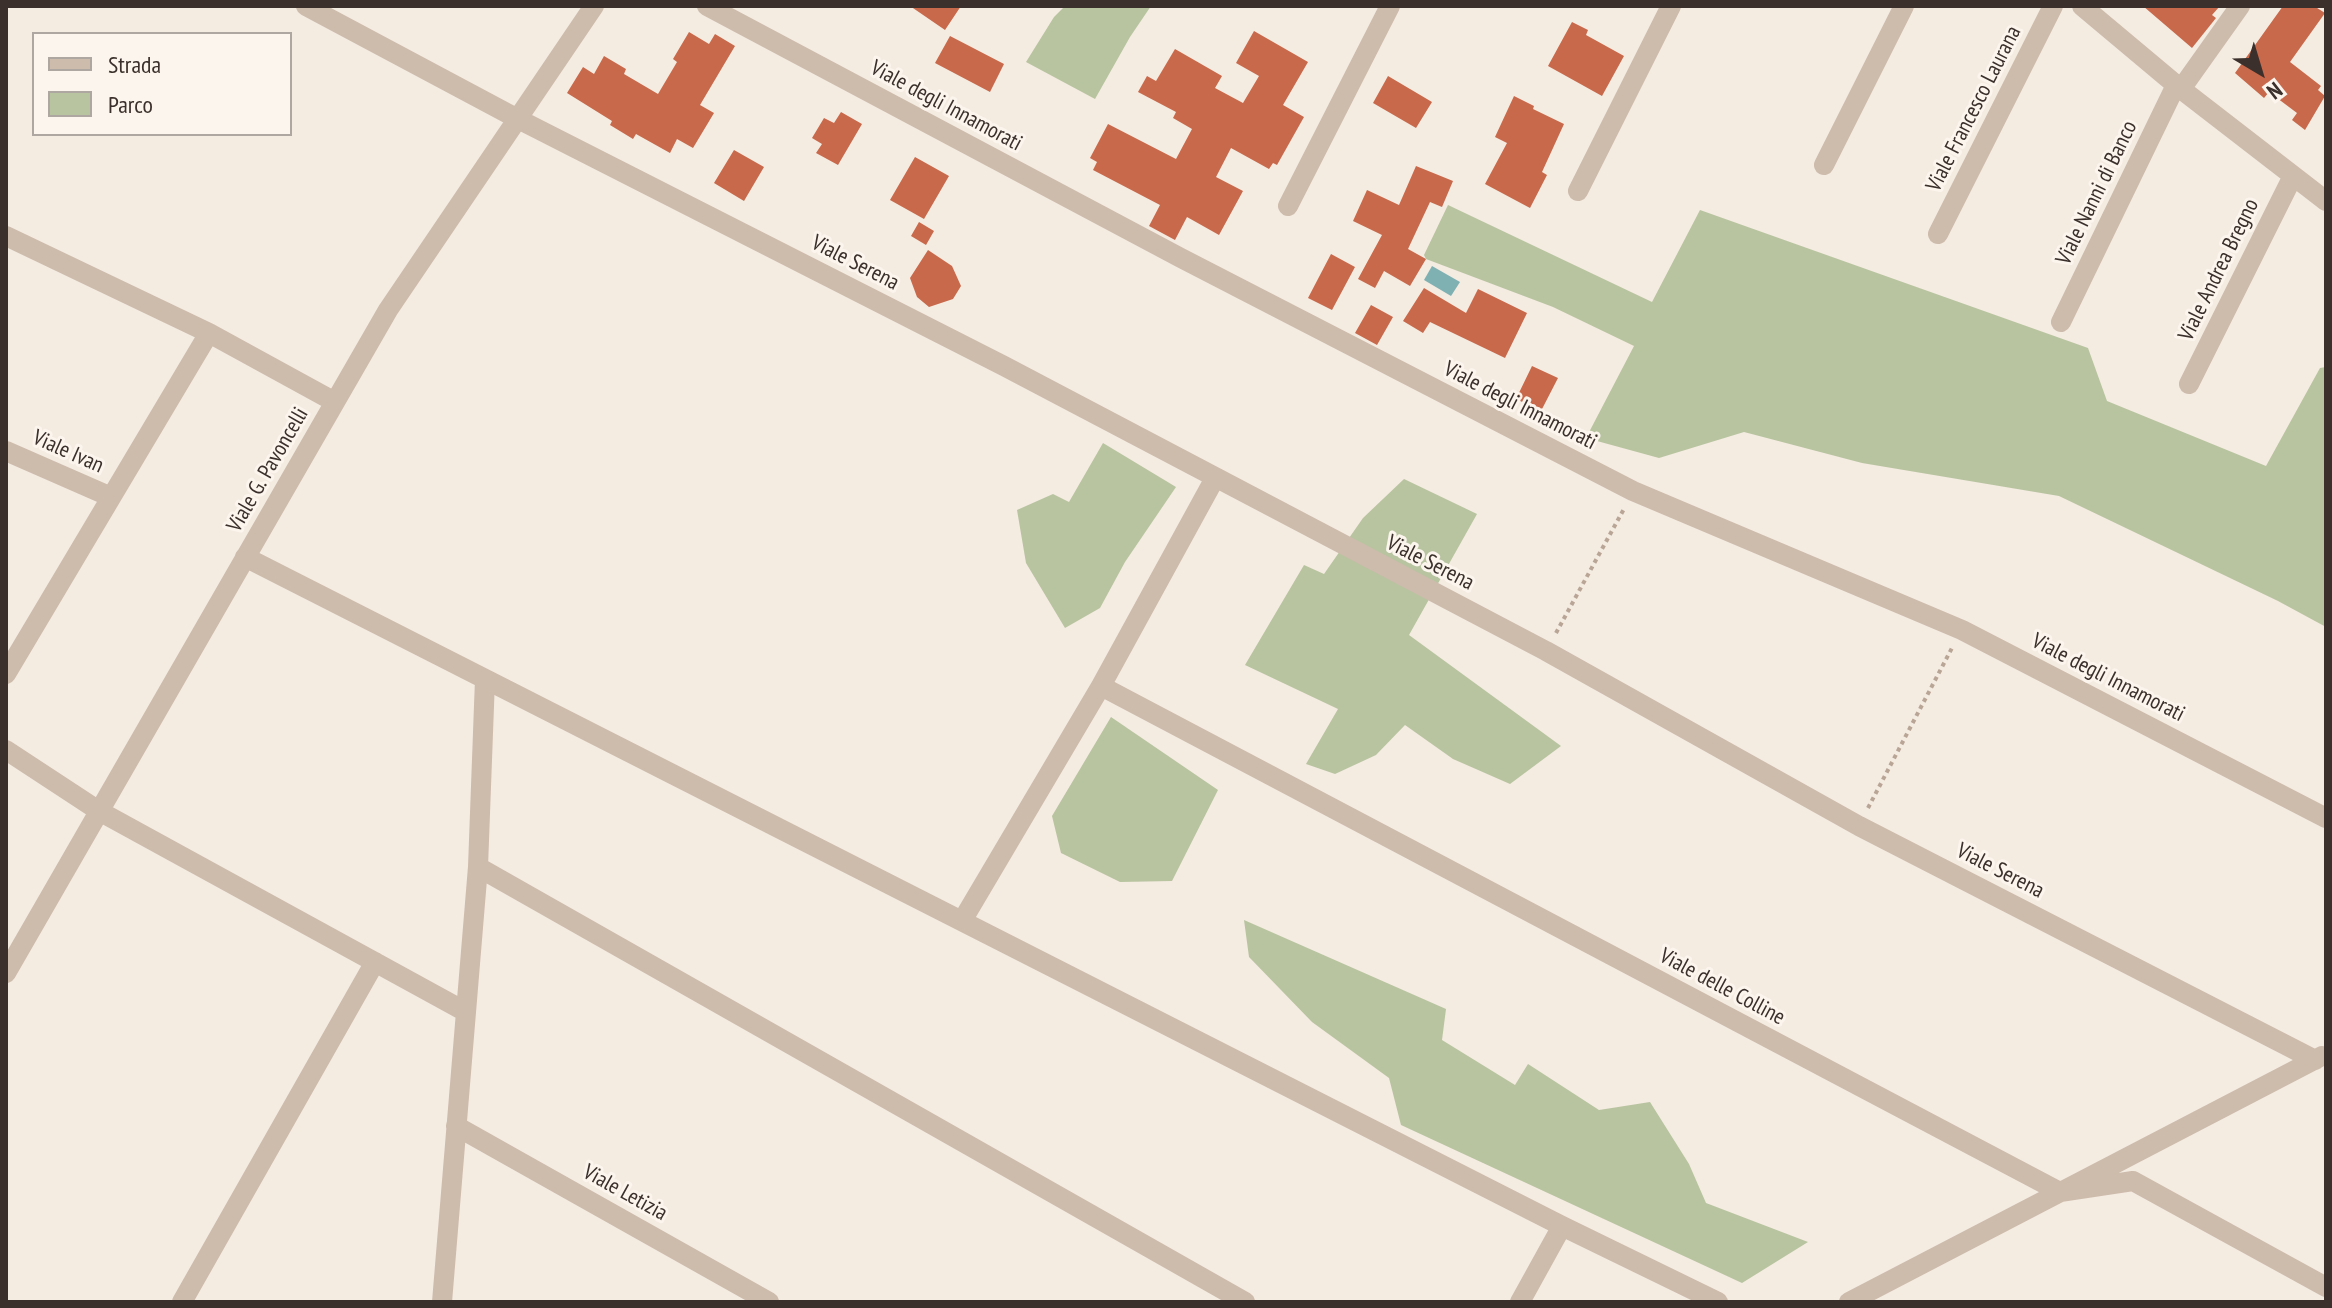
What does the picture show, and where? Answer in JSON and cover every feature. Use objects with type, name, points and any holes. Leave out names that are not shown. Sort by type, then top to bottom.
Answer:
[{"type":"street","name":"Viale Serena","points":[[306,6],[518,119],[1004,366],[1546,651],[1859,826],[2320,1057]]},
{"type":"street","name":"Viale G. Pavoncelli","points":[[6,973],[388,310],[594,6]]},
{"type":"street","name":"Viale degli Innamorati","points":[[707,6],[1181,258],[1633,491],[1962,630],[2326,818]]},
{"type":"street","points":[[1288,206],[1390,6]]},
{"type":"street","points":[[1578,191],[1671,6]]},
{"type":"street","points":[[1824,165],[1904,6]]},
{"type":"street","name":"Viale Francesco Laurana","points":[[1938,234],[2053,6]]},
{"type":"street","points":[[2082,6],[2178,87],[2326,201]]},
{"type":"street","name":"Viale Nanni di Banco","points":[[2061,322],[2178,87],[2240,6]]},
{"type":"street","name":"Viale Andrea Bregno","points":[[2189,384],[2293,176]]},
{"type":"street","points":[[6,236],[209,333],[335,402]]},
{"type":"street","points":[[8,667],[209,333]]},
{"type":"street","name":"Viale Ivan","points":[[6,451],[111,497]]},
{"type":"street","points":[[962,921],[1101,686],[1215,478]]},
{"type":"street","points":[[245,557],[1562,1226],[1718,1302]]},
{"type":"street","points":[[442,1302],[478,867],[485,679]]},
{"type":"street","name":"Viale delle Colline","points":[[1101,686],[2060,1192]]},
{"type":"street","points":[[6,750],[99,811],[466,1012]]},
{"type":"street","points":[[478,867],[1245,1302]]},
{"type":"street","points":[[182,1302],[375,962]]},
{"type":"street","points":[[1849,1302],[2320,1057]]},
{"type":"street","name":"Viale Letizia","points":[[456,1126],[769,1302]]},
{"type":"street","points":[[2060,1192],[2133,1181],[2326,1287]]},
{"type":"street","points":[[1520,1302],[1562,1226]]},
{"type":"path","points":[[1546,651],[1633,491]]},
{"type":"path","points":[[1859,826],[1962,630]]},
{"type":"green space","points":[[1065,6],[1151,6],[1095,99],[1026,62],[1054,17]]},
{"type":"green space","points":[[1448,205],[1652,302],[1700,210],[2088,348],[2107,401],[2266,466],[2320,368],[2326,367],[2326,627],[2059,496],[1862,463],[1744,432],[1659,458],[1586,438],[1634,346],[1553,307],[1426,259],[1424,255]]},
{"type":"green space","points":[[1103,443],[1176,487],[1125,562],[1100,608],[1065,628],[1026,563],[1017,510],[1053,494],[1069,502]]},
{"type":"green space","points":[[1404,479],[1477,514],[1409,635],[1561,746],[1510,784],[1453,759],[1405,725],[1376,755],[1335,774],[1306,764],[1338,709],[1245,665],[1304,565],[1324,574],[1363,518]]},
{"type":"green space","points":[[1111,717],[1218,790],[1172,881],[1120,882],[1061,853],[1052,816]]},
{"type":"green space","points":[[1244,920],[1446,1009],[1442,1040],[1515,1085],[1528,1064],[1599,1110],[1650,1102],[1689,1164],[1706,1203],[1808,1242],[1742,1283],[1401,1125],[1389,1078],[1312,1022],[1249,957]]},
{"type":"water","points":[[1432,266],[1460,282],[1451,296],[1424,280]]},
{"type":"building","points":[[910,6],[961,6],[945,30]]},
{"type":"building","points":[[2143,6],[2220,6],[2212,15],[2216,18],[2192,48]]},
{"type":"building","points":[[2283,6],[2314,6],[2325,13],[2290,62],[2321,86],[2318,90],[2325,96],[2305,130],[2292,120],[2297,113],[2269,92],[2264,98],[2235,73]]},
{"type":"building","points":[[1572,22],[1588,30],[1586,35],[1624,56],[1602,96],[1548,66]]},
{"type":"building","points":[[1254,31],[1308,62],[1283,105],[1304,117],[1277,165],[1273,163],[1269,169],[1231,148],[1216,177],[1243,191],[1219,235],[1187,217],[1175,240],[1149,226],[1160,205],[1093,170],[1097,162],[1090,158],[1108,124],[1176,159],[1192,129],[1173,118],[1176,112],[1138,92],[1147,76],[1156,81],[1175,49],[1222,76],[1215,88],[1243,103],[1259,76],[1236,63]]},
{"type":"building","points":[[689,32],[709,44],[715,34],[735,46],[700,105],[714,113],[693,148],[677,139],[670,153],[636,134],[633,139],[610,125],[612,121],[567,93],[583,67],[594,74],[604,56],[626,69],[624,74],[658,94],[677,62],[673,59]]},
{"type":"building","points":[[950,36],[1004,64],[990,92],[935,63]]},
{"type":"building","points":[[1388,76],[1432,102],[1416,128],[1373,103]]},
{"type":"building","points":[[1514,96],[1564,124],[1542,172],[1547,175],[1530,208],[1485,184],[1507,143],[1495,137]]},
{"type":"building","points":[[841,112],[862,124],[838,165],[816,153],[822,144],[812,138],[824,118],[834,123]]},
{"type":"building","points":[[734,150],[764,167],[744,201],[714,183]]},
{"type":"building","points":[[915,157],[949,176],[924,219],[890,200]]},
{"type":"building","points":[[1416,166],[1453,181],[1442,207],[1430,202],[1408,249],[1426,259],[1410,286],[1384,271],[1375,288],[1358,279],[1382,235],[1353,221],[1367,190],[1399,205]]},
{"type":"building","points":[[919,222],[934,231],[926,245],[911,236]]},
{"type":"building","points":[[928,250],[952,266],[961,286],[953,299],[929,307],[917,297],[910,278]]},
{"type":"building","points":[[1331,254],[1355,267],[1332,310],[1308,298]]},
{"type":"building","points":[[1424,288],[1466,313],[1478,289],[1527,313],[1505,358],[1430,322],[1423,333],[1403,321]]},
{"type":"building","points":[[1371,305],[1393,317],[1377,345],[1355,333]]},
{"type":"building","points":[[1532,366],[1558,378],[1541,411],[1516,399]]}]
